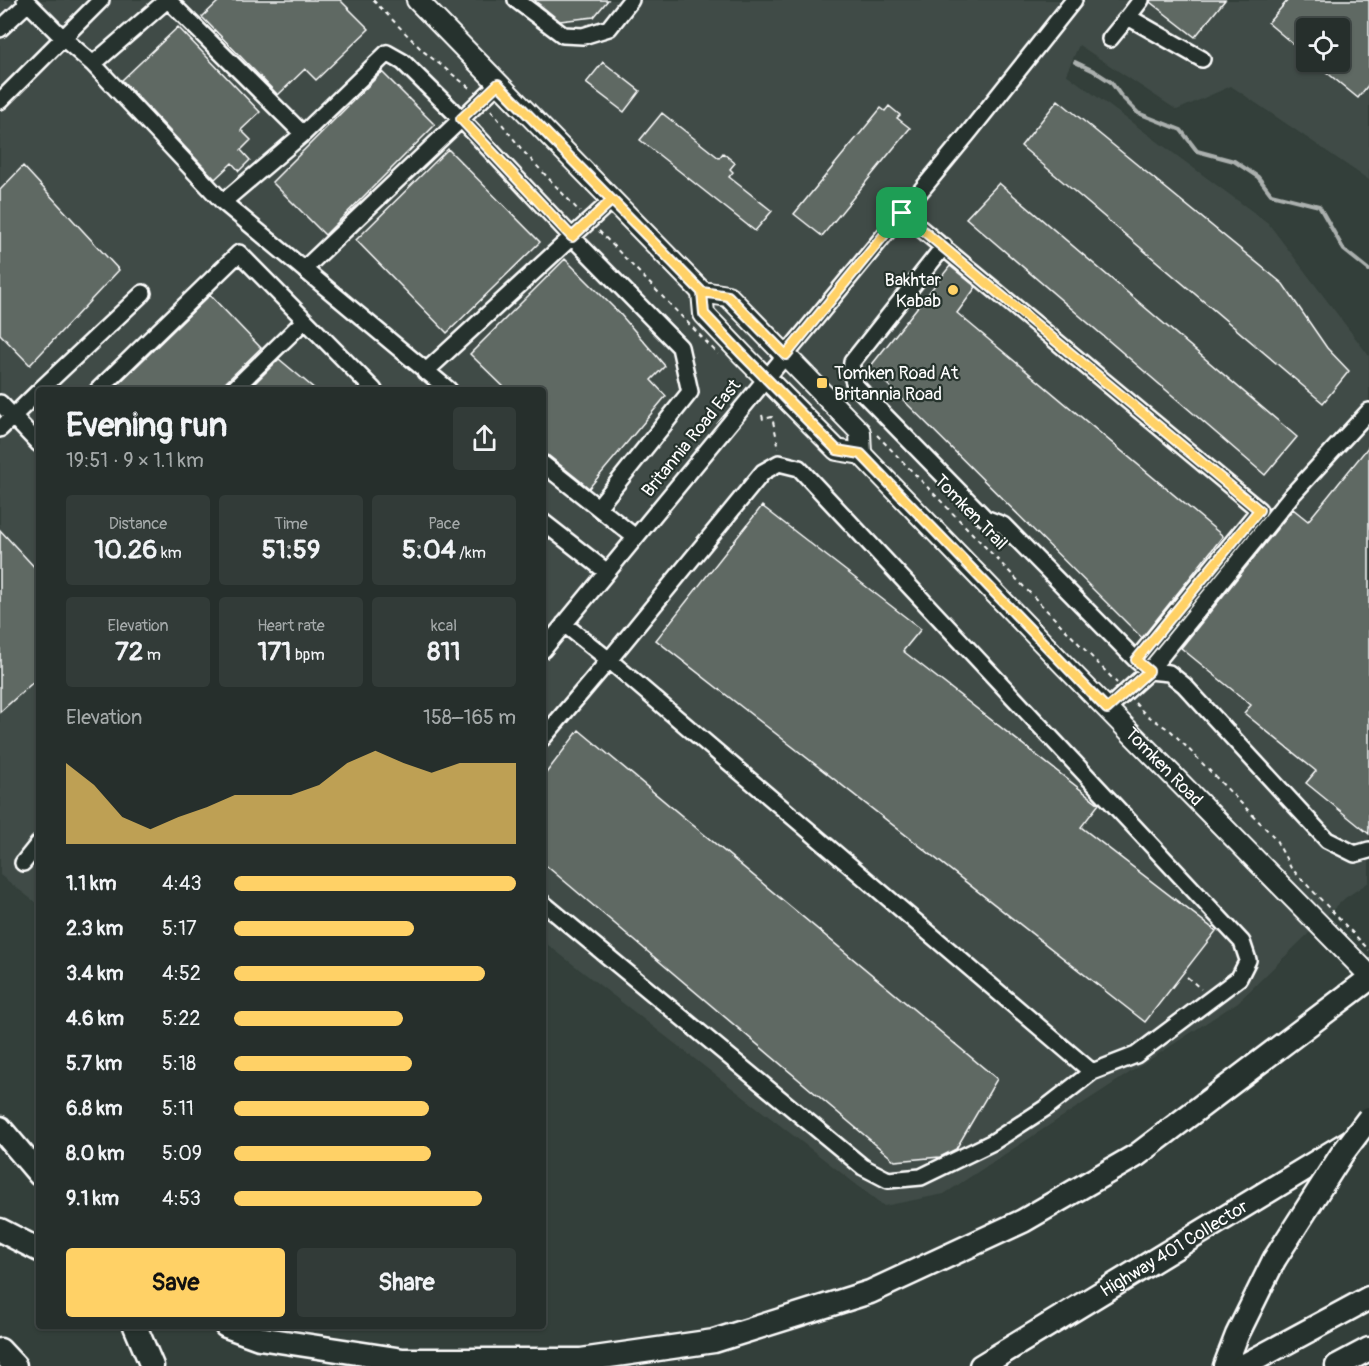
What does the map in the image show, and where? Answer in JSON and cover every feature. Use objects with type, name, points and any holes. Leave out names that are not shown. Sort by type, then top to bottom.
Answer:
[{"type":"highway","points":[[234,1329],[259,1338],[403,1360],[581,1360],[714,1341],[870,1292],[1023,1221],[1137,1155],[1332,1008],[1369,977]]},
{"type":"highway","points":[[1225,1366],[1251,1304],[1274,1260],[1342,1154],[1369,1118]]},
{"type":"highway","points":[[0,1128],[36,1170]]},
{"type":"highway","name":"Highway 401 Collector","points":[[981,1366],[1369,1130]]},
{"type":"highway","points":[[0,1230],[36,1248]]},
{"type":"highway","points":[[1243,1366],[1369,1298]]},
{"type":"highway","points":[[136,1329],[152,1366]]},
{"type":"highway","points":[[1337,1366],[1369,1349]]},
{"type":"highway","points":[[0,1350],[15,1366]]},
{"type":"highway","points":[[1363,1366],[1369,1356]]},
{"type":"main road","points":[[417,0],[702,292],[728,296],[786,355],[860,432],[861,454],[837,450],[765,378],[704,314],[702,292]]},
{"type":"main road","name":"Tomken Road","points":[[861,454],[1369,977]]},
{"type":"street","points":[[0,100],[101,0]]},
{"type":"street","points":[[93,64],[167,0],[303,134]]},
{"type":"street","points":[[516,0],[517,3],[563,35],[583,36],[609,28],[631,0]]},
{"type":"street","name":"Britannia Road East","points":[[546,646],[1074,0]]},
{"type":"street","points":[[1110,39],[1141,0]]},
{"type":"street","points":[[0,29],[26,2],[93,64],[223,202],[444,387]]},
{"type":"street","points":[[1128,17],[1202,59]]},
{"type":"street","points":[[223,202],[303,134],[387,53],[403,62],[461,119],[680,347],[690,392],[598,507]]},
{"type":"street","points":[[304,269],[498,84]]},
{"type":"street","points":[[425,372],[612,200]]},
{"type":"street","points":[[902,213],[1259,510],[1136,660]]},
{"type":"street","points":[[944,246],[852,362],[851,373],[855,385],[985,518],[1003,525],[1136,660],[1149,671],[1169,673],[1184,685],[1327,840],[1355,854],[1369,850]]},
{"type":"street","points":[[101,387],[238,254],[371,387]]},
{"type":"street","points":[[44,387],[143,293]]},
{"type":"street","points":[[236,387],[305,320]]},
{"type":"street","points":[[0,429],[36,395]]},
{"type":"street","points":[[0,403],[36,441]]},
{"type":"street","points":[[1107,709],[1149,671],[1291,496],[1369,411]]},
{"type":"street","points":[[546,734],[763,472],[779,463],[800,468],[1242,942],[1248,960],[1239,978],[1137,1055],[1092,1072],[1047,1107],[993,1142],[921,1177],[888,1180],[863,1167],[546,905]]},
{"type":"street","points":[[546,466],[635,537]]},
{"type":"street","points":[[546,524],[607,572]]},
{"type":"street","points":[[564,624],[1092,1072]]},
{"type":"street","points":[[23,863],[36,847]]},
{"type":"path","points":[[373,0],[423,51],[465,83]]},
{"type":"path","points":[[494,113],[524,151],[576,208]]},
{"type":"path","points":[[600,232],[725,362]]},
{"type":"path","points":[[762,415],[763,419],[772,417],[780,454],[779,463]]},
{"type":"path","name":"Tomken Trail","points":[[877,435],[1111,677]]},
{"type":"path","points":[[1145,714],[1171,731],[1275,838],[1291,868],[1369,950]]},
{"type":"path","points":[[1187,977],[1212,998]]},
{"type":"shaded area","points":[[0,0],[1369,0],[1369,180],[1231,86],[1177,110],[1079,45],[1066,74],[1268,223],[1369,356],[1369,882],[1345,898],[1238,1002],[944,1194],[884,1206],[546,943],[546,387],[36,387],[36,903],[0,875]]},
{"type":"building","points":[[220,0],[340,0],[369,29],[316,80],[305,69],[278,95],[202,17]]},
{"type":"building","points":[[534,0],[608,0],[594,17],[560,21]]},
{"type":"building","points":[[1151,0],[1225,0],[1195,37],[1150,2]]},
{"type":"building","points":[[1288,0],[1369,0],[1369,84],[1358,98],[1326,72],[1350,72],[1350,18],[1296,18],[1296,47],[1268,23]]},
{"type":"building","points":[[178,27],[260,112],[241,130],[251,140],[241,150],[250,160],[239,171],[232,163],[215,179],[122,80]]},
{"type":"building","points":[[603,62],[640,91],[624,112],[586,83]]},
{"type":"building","points":[[382,72],[435,125],[325,235],[272,182]]},
{"type":"building","points":[[1058,100],[1283,284],[1327,348],[1349,371],[1323,403],[1021,146]]},
{"type":"building","points":[[889,106],[900,115],[897,118],[910,128],[822,236],[794,214],[881,108],[885,111]]},
{"type":"building","points":[[662,113],[719,158],[723,153],[735,163],[730,169],[733,172],[729,177],[772,211],[755,231],[640,140]]},
{"type":"building","points":[[448,149],[540,242],[447,333],[356,240]]},
{"type":"building","points":[[23,166],[119,270],[30,365],[0,334],[0,190]]},
{"type":"building","points":[[999,183],[1297,437],[1265,475],[966,218]]},
{"type":"building","points":[[565,259],[621,315],[665,366],[651,380],[666,396],[589,488],[546,455],[546,387],[504,387],[470,354]]},
{"type":"building","points":[[950,266],[976,287],[957,313],[1223,536],[1142,638],[870,367]]},
{"type":"building","points":[[210,295],[261,348],[221,387],[115,387]]},
{"type":"building","points":[[279,359],[312,387],[251,387]]},
{"type":"building","points":[[1369,446],[1369,834],[1306,783],[1316,771],[1244,713],[1251,705],[1181,648],[1293,509],[1308,521]]},
{"type":"building","points":[[762,506],[921,629],[903,651],[1099,804],[1081,827],[1216,931],[1145,1022],[656,640]]},
{"type":"building","points":[[0,530],[36,569],[36,680],[0,712]]},
{"type":"building","points":[[579,730],[997,1079],[956,1149],[940,1157],[895,1161],[546,866],[546,773]]},
{"type":"waterway","points":[[1075,62],[1111,82],[1138,113],[1181,130],[1197,151],[1234,161],[1258,177],[1271,194],[1319,206],[1344,250],[1369,270]]},
{"type":"place","name":"Bakhtar Kabab","points":[[953,290]]},
{"type":"place","name":"Tomken Road At Britannia Road","points":[[822,383]]},
{"type":"route","points":[[902,213],[786,355],[728,296],[702,292],[660,249],[498,84],[461,119],[572,237],[612,200],[702,292],[704,314],[742,354],[837,450],[861,454],[1107,709],[1149,671],[1136,660],[1259,510],[902,213]]}]
